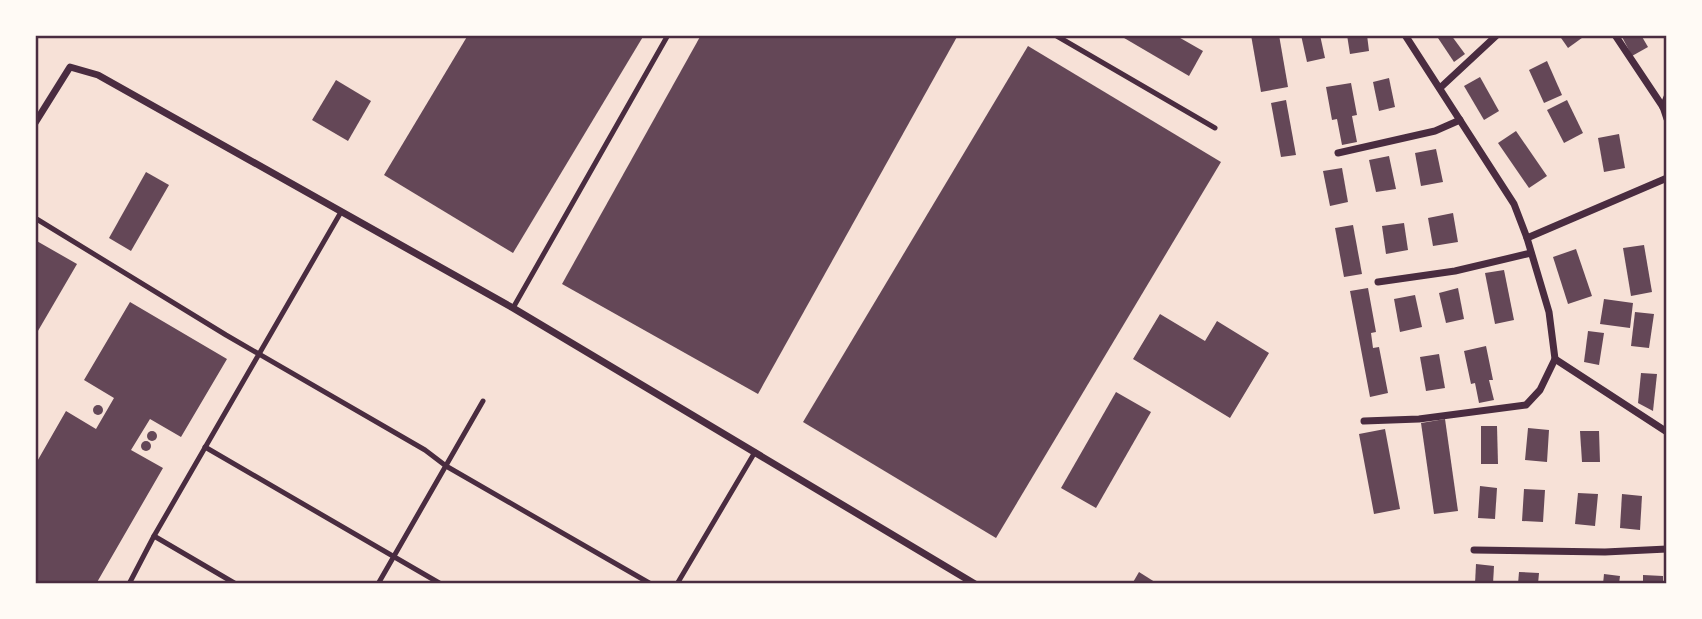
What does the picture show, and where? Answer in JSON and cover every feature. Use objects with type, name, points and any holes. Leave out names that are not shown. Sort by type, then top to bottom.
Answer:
[{"type":"street","points":[[1364,421],[1419,419],[1526,405],[1540,390],[1555,359],[1549,312],[1514,204],[1405,35]]},
{"type":"street","points":[[1440,88],[1497,35]]},
{"type":"street","points":[[1615,35],[1663,107],[1667,119]]},
{"type":"street","points":[[35,123],[70,67],[97,75],[513,308],[975,584]]},
{"type":"street","points":[[1663,107],[1667,97]]},
{"type":"street","points":[[1338,153],[1435,131],[1460,120]]},
{"type":"street","points":[[1527,238],[1667,178]]},
{"type":"street","points":[[1378,282],[1455,271],[1531,253]]},
{"type":"street","points":[[1555,359],[1667,432]]},
{"type":"street","points":[[1474,550],[1605,552],[1667,549]]},
{"type":"lane","points":[[513,308],[668,35]]},
{"type":"lane","points":[[1055,35],[1215,128]]},
{"type":"lane","points":[[129,584],[341,212]]},
{"type":"lane","points":[[35,218],[425,450],[446,466],[651,584]]},
{"type":"lane","points":[[378,584],[483,401]]},
{"type":"lane","points":[[205,447],[441,584]]},
{"type":"lane","points":[[677,584],[754,452]]},
{"type":"lane","points":[[154,536],[236,584]]},
{"type":"building","points":[[468,35],[644,35],[513,253],[384,175]]},
{"type":"building","points":[[701,35],[958,35],[758,394],[562,284]]},
{"type":"building","points":[[1119,35],[1175,35],[1203,51],[1189,76]]},
{"type":"building","points":[[1251,35],[1279,35],[1288,87],[1261,92]]},
{"type":"building","points":[[1301,35],[1320,35],[1325,58],[1307,62]]},
{"type":"building","points":[[1347,35],[1367,35],[1369,51],[1350,54]]},
{"type":"building","points":[[1436,35],[1451,35],[1465,54],[1454,62]]},
{"type":"building","points":[[1559,35],[1586,35],[1568,48]]},
{"type":"building","points":[[1621,35],[1641,35],[1648,47],[1632,56]]},
{"type":"building","points":[[1028,46],[1221,162],[996,538],[803,422]]},
{"type":"building","points":[[1547,61],[1562,95],[1544,103],[1529,70]]},
{"type":"building","points":[[1480,77],[1499,111],[1484,120],[1464,86]]},
{"type":"building","points":[[1389,78],[1395,107],[1379,111],[1373,82]]},
{"type":"building","points":[[336,80],[371,101],[348,141],[312,120]]},
{"type":"building","points":[[1351,83],[1357,115],[1352,116],[1357,142],[1342,145],[1337,119],[1332,120],[1326,87]]},
{"type":"building","points":[[1286,100],[1296,155],[1281,157],[1271,103]]},
{"type":"building","points":[[1567,100],[1583,133],[1564,143],[1547,110]]},
{"type":"building","points":[[1516,131],[1547,176],[1529,188],[1498,143]]},
{"type":"building","points":[[1619,134],[1625,168],[1604,172],[1598,138]]},
{"type":"building","points":[[1436,149],[1443,182],[1421,186],[1415,153]]},
{"type":"building","points":[[1389,156],[1396,189],[1376,192],[1369,160]]},
{"type":"building","points":[[1342,168],[1348,202],[1330,206],[1323,171]]},
{"type":"building","points":[[146,172],[169,185],[131,251],[109,238]]},
{"type":"building","points":[[1453,213],[1458,242],[1433,246],[1428,218]]},
{"type":"building","points":[[1404,223],[1408,250],[1386,254],[1382,226]]},
{"type":"building","points":[[1353,225],[1362,274],[1344,277],[1335,228]]},
{"type":"building","points":[[35,240],[77,264],[35,336]]},
{"type":"building","points":[[1644,245],[1652,292],[1631,296],[1623,248]]},
{"type":"building","points":[[1576,249],[1592,296],[1568,304],[1553,257]]},
{"type":"building","points":[[1504,270],[1514,320],[1495,324],[1485,273]]},
{"type":"building","points":[[1368,288],[1376,332],[1371,333],[1373,348],[1379,347],[1388,393],[1370,397],[1350,291]]},
{"type":"building","points":[[1458,288],[1464,319],[1446,323],[1439,293]]},
{"type":"building","points":[[1415,295],[1422,327],[1400,332],[1394,299]]},
{"type":"building","points":[[1604,299],[1633,303],[1630,328],[1600,324]]},
{"type":"building","points":[[130,302],[227,359],[181,437],[150,419],[131,450],[163,468],[96,584],[35,584],[35,465],[66,411],[96,429],[114,398],[84,380]]},
{"type":"building","points":[[1635,312],[1654,314],[1649,348],[1631,346]]},
{"type":"building","points":[[1160,314],[1205,341],[1217,321],[1269,353],[1230,418],[1133,359]]},
{"type":"building","points":[[1588,331],[1604,333],[1599,365],[1584,362]]},
{"type":"building","points":[[1486,346],[1494,400],[1479,403],[1475,383],[1471,384],[1464,351]]},
{"type":"building","points":[[1439,354],[1445,388],[1426,391],[1420,357]]},
{"type":"building","points":[[1641,373],[1657,374],[1653,411],[1638,403]]},
{"type":"building","points":[[1116,392],[1151,412],[1096,508],[1061,488]]},
{"type":"building","points":[[98,405],[102,406],[102,414],[98,415],[94,414],[93,410],[94,406]]},
{"type":"building","points":[[1445,419],[1458,511],[1434,514],[1421,423]]},
{"type":"building","points":[[1481,426],[1497,426],[1498,464],[1481,464]]},
{"type":"building","points":[[1528,428],[1549,430],[1547,462],[1525,460]]},
{"type":"building","points":[[1385,429],[1400,509],[1374,514],[1359,434]]},
{"type":"building","points":[[152,431],[156,432],[156,440],[152,441],[148,440],[147,436],[148,432]]},
{"type":"building","points":[[1580,431],[1599,431],[1600,462],[1582,462]]},
{"type":"building","points":[[146,441],[150,442],[150,450],[146,451],[142,450],[141,446],[142,442]]},
{"type":"building","points":[[1480,486],[1497,488],[1495,519],[1478,518]]},
{"type":"building","points":[[1524,489],[1545,490],[1543,522],[1522,521]]},
{"type":"building","points":[[1578,493],[1598,494],[1595,526],[1575,524]]},
{"type":"building","points":[[1622,494],[1642,496],[1640,530],[1620,528]]},
{"type":"building","points":[[1476,564],[1494,566],[1493,584],[1475,584]]},
{"type":"building","points":[[1139,572],[1158,584],[1132,584]]},
{"type":"building","points":[[1519,572],[1539,573],[1538,584],[1518,584]]},
{"type":"building","points":[[1604,574],[1620,576],[1619,584],[1603,584]]},
{"type":"building","points":[[1643,575],[1663,576],[1663,584],[1643,584]]}]
